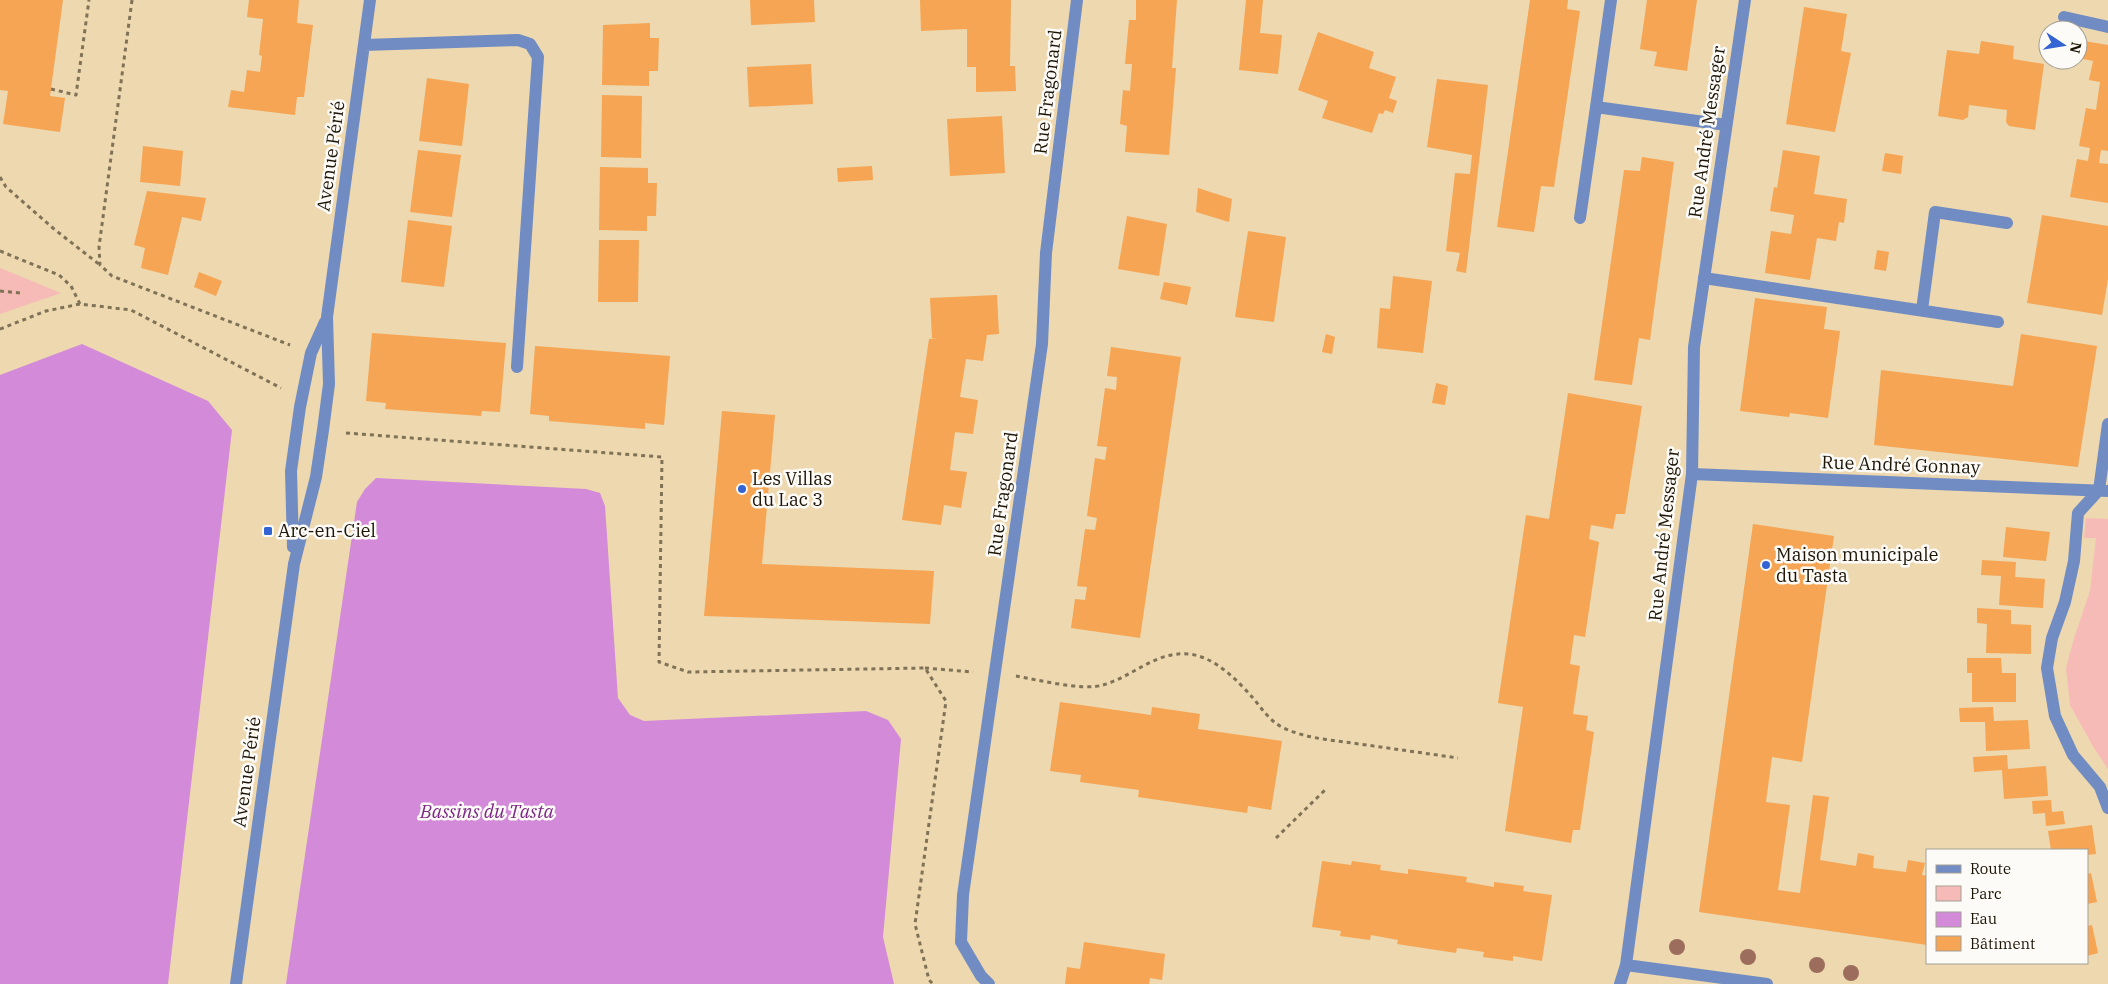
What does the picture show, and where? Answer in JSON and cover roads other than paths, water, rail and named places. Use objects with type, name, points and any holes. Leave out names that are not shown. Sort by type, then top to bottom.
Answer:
[{"type":"street","name":"Avenue Périé","points":[[236,984],[294,564],[316,476],[323,430],[329,384],[326,317],[370,0]]},
{"type":"street","name":"Rue Fragonard","points":[[990,984],[981,976],[961,942],[965,876],[1042,344],[1046,253],[1078,0]]},
{"type":"street","points":[[1580,218],[1611,0]]},
{"type":"street","name":"Rue André Messager","points":[[1620,984],[1626,965],[1692,474],[1694,347],[1744,0]]},
{"type":"street","points":[[2064,17],[2108,27]]},
{"type":"street","points":[[364,45],[518,40],[530,44],[538,57],[517,367]]},
{"type":"street","points":[[1596,107],[1726,125]]},
{"type":"street","points":[[1922,310],[1935,212],[2007,222]]},
{"type":"street","points":[[1704,278],[1998,322]]},
{"type":"street","name":"Avenue Périé","points":[[294,564],[291,471],[300,407],[311,353],[326,317]]},
{"type":"street","points":[[2108,424],[2103,491],[2078,513],[2074,561],[2065,602],[2052,638],[2047,668],[2055,716],[2073,755],[2100,787],[2108,808]]},
{"type":"street","name":"Rue André Gonnay","points":[[1692,474],[2103,491]]},
{"type":"street","points":[[1626,965],[1767,984]]},
{"type":"water","points":[[82,344],[208,401],[232,430],[168,984],[0,984],[0,375]]},
{"type":"water","name":"Bassins du Tasta","points":[[376,478],[586,489],[600,493],[605,506],[618,698],[630,715],[644,721],[866,711],[888,720],[901,739],[883,937],[894,984],[286,984],[357,502],[365,489]]},
{"type":"place","name":"Les Villas du Lac 3","points":[[742,489]]},
{"type":"place","name":"Arc-en-Ciel","points":[[268,531]]},
{"type":"place","name":"Maison municipale du Tasta","points":[[1766,565]]}]
